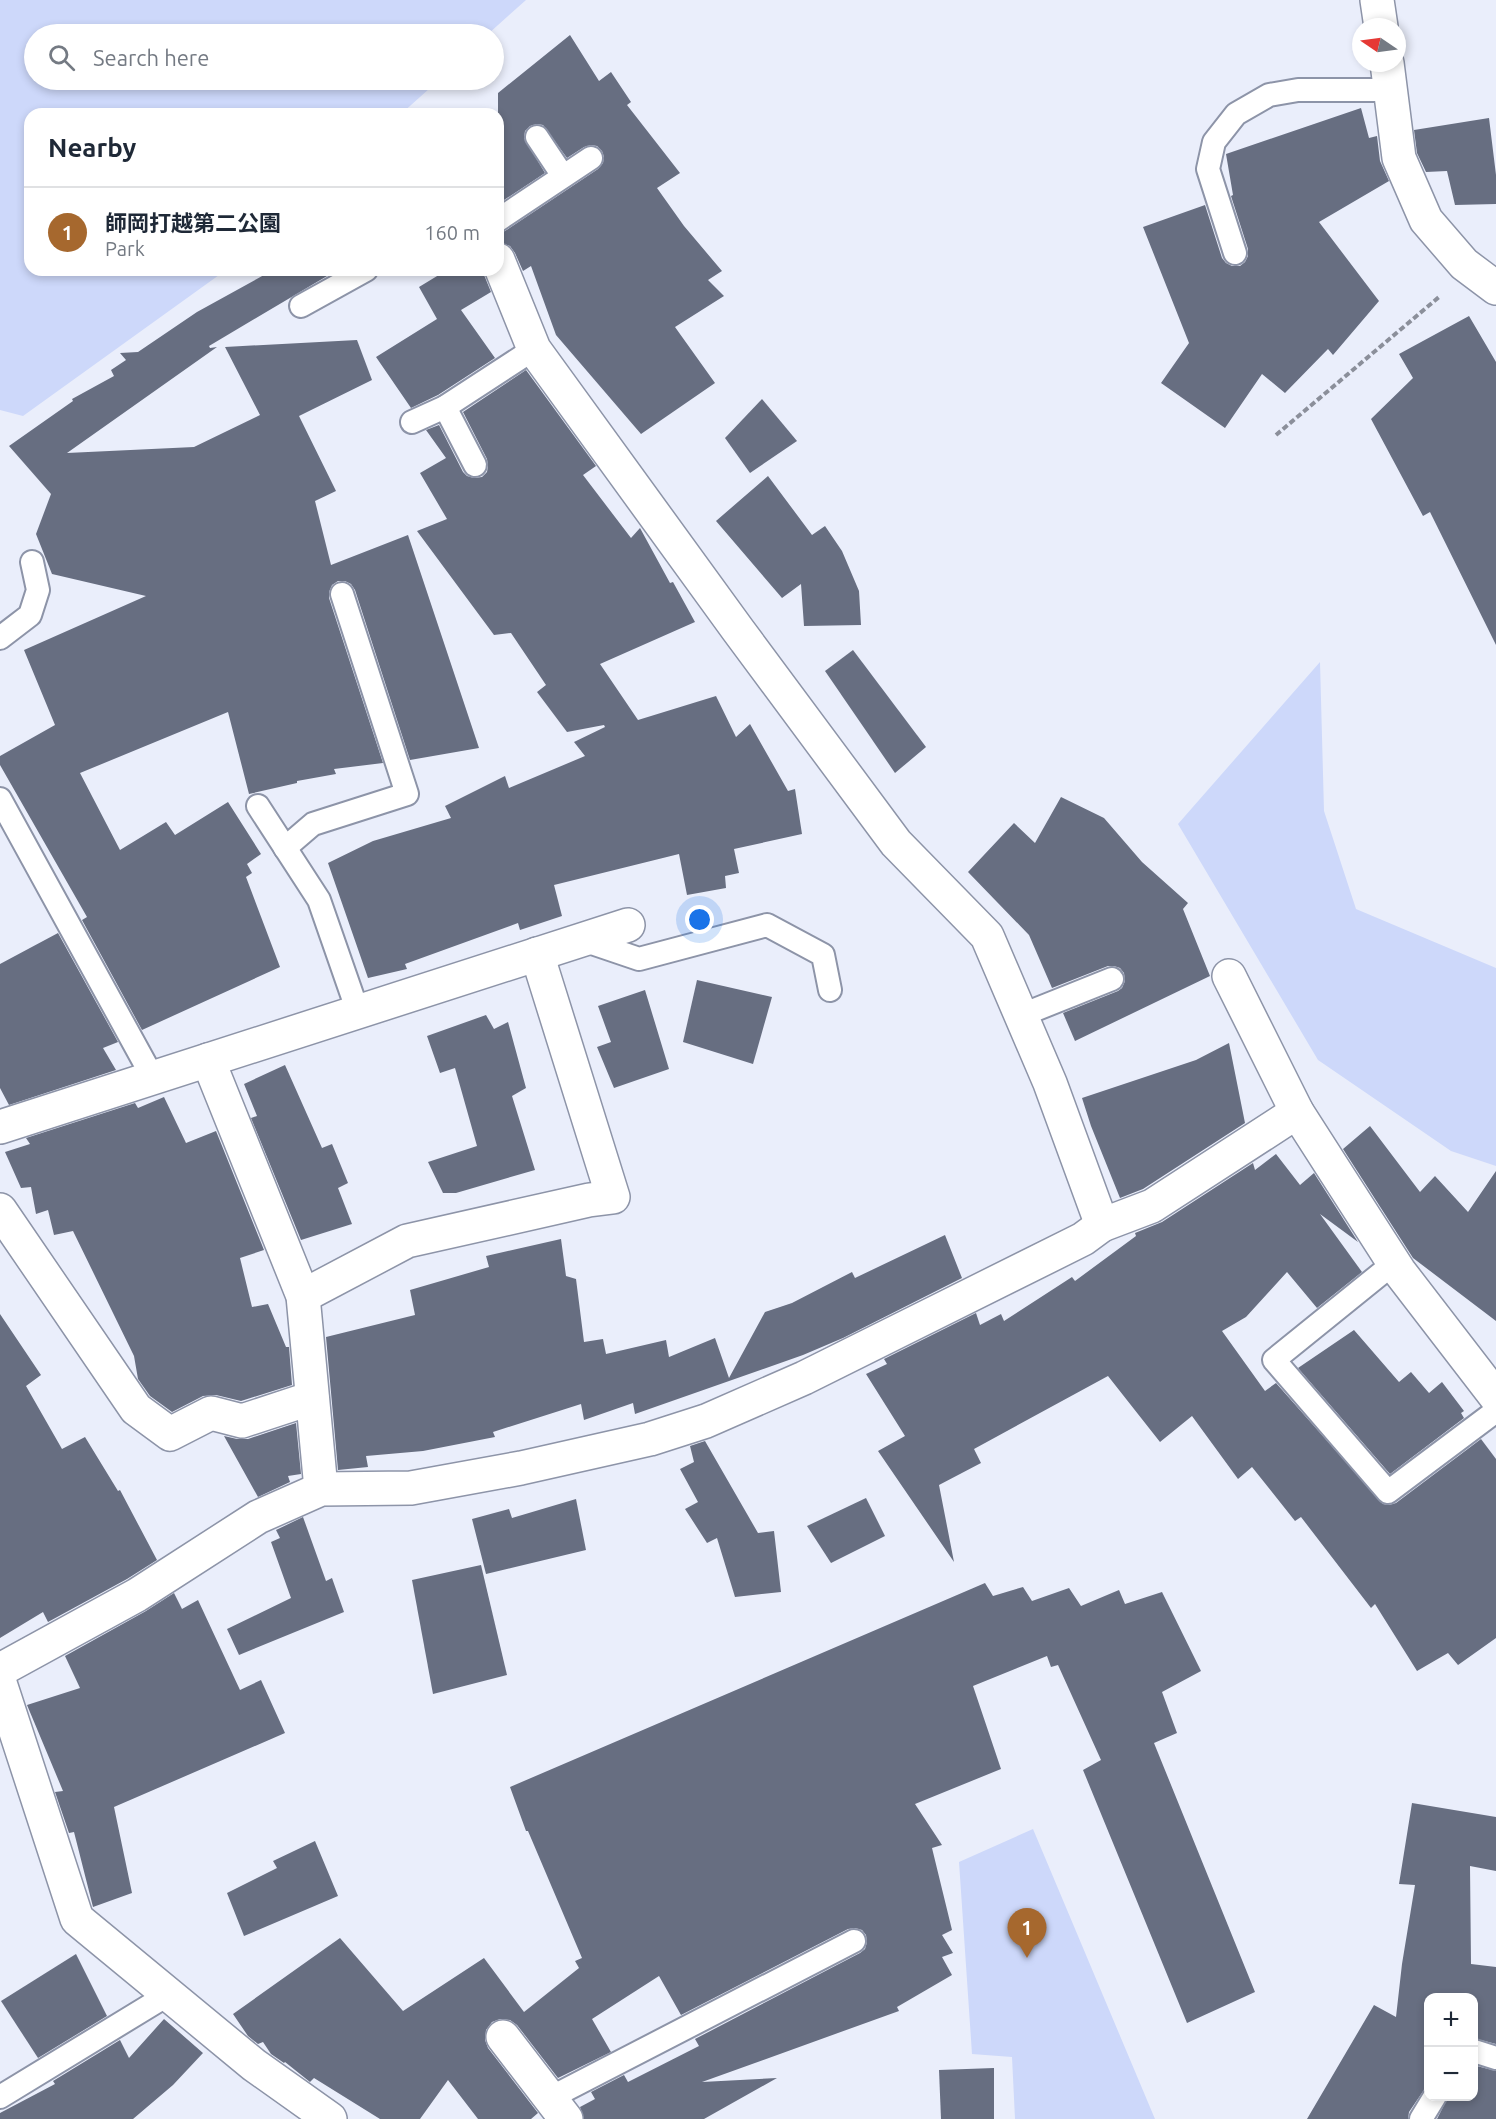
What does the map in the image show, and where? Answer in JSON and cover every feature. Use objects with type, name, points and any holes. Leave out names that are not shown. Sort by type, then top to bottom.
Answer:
[{"type":"street","points":[[1377,0],[1380,18]]},
{"type":"street","points":[[1389,76],[1400,158],[1426,220],[1464,264],[1484,279]]},
{"type":"street","points":[[504,275],[534,349],[738,630],[896,843],[987,936],[1050,1083],[1102,1225]]},
{"type":"street","points":[[0,1127],[628,925]]},
{"type":"street","points":[[303,1296],[407,1241],[589,1200],[613,1197],[537,954]]},
{"type":"street","points":[[1229,976],[1297,1112],[1394,1263],[1496,1397]]},
{"type":"street","points":[[208,1060],[303,1296],[321,1488]]},
{"type":"street","points":[[0,1670],[137,1595],[258,1517],[321,1488],[411,1488],[521,1468],[639,1442],[695,1425],[815,1373],[1083,1239],[1102,1225],[1152,1206],[1297,1112]]},
{"type":"street","points":[[0,1210],[136,1410],[170,1434],[211,1413],[242,1421],[312,1398]]},
{"type":"street","points":[[0,1683],[77,1919],[255,2065],[330,2119]]},
{"type":"street","points":[[503,2037],[558,2108]]},
{"type":"lane","points":[[1235,253],[1208,169],[1214,142],[1236,114],[1269,95],[1389,76]]},
{"type":"lane","points":[[537,137],[563,176]]},
{"type":"lane","points":[[504,216],[591,158]]},
{"type":"lane","points":[[302,306],[355,276]]},
{"type":"lane","points":[[412,422],[445,407],[534,349]]},
{"type":"lane","points":[[445,407],[475,465]]},
{"type":"lane","points":[[0,638],[30,615],[38,590],[32,562]]},
{"type":"lane","points":[[285,848],[313,824],[407,794],[342,594]]},
{"type":"lane","points":[[0,799],[153,1078]]},
{"type":"lane","points":[[258,806],[319,900],[358,1012]]},
{"type":"lane","points":[[583,940],[639,959],[767,924],[823,955],[831,990]]},
{"type":"lane","points":[[1022,1015],[1112,979]]},
{"type":"lane","points":[[1394,1263],[1274,1360],[1388,1492],[1496,1411]]},
{"type":"lane","points":[[558,2108],[854,1941]]},
{"type":"lane","points":[[0,2097],[169,1994]]},
{"type":"lane","points":[[1478,2053],[1496,2058]]},
{"type":"lane","points":[[1421,2119],[1432,2101]]},
{"type":"path","points":[[1276,435],[1484,279]]},
{"type":"shaded area","points":[[0,0],[526,0],[499,24],[24,24],[24,90],[428,90],[408,108],[24,108],[24,276],[218,276],[23,416],[0,410]]},
{"type":"shaded area","points":[[1320,662],[1324,811],[1356,909],[1496,968],[1496,1166],[1451,1151],[1318,1060],[1178,824]]},
{"type":"shaded area","points":[[1033,1829],[1155,2119],[1015,2119],[1012,2057],[972,2054],[959,1862]]},
{"type":"building","points":[[570,35],[599,81],[611,72],[631,102],[627,105],[680,173],[657,188],[684,226],[722,271],[708,280],[724,296],[675,327],[715,383],[641,434],[556,335],[531,266],[523,271],[515,253],[510,246],[504,244],[504,231],[598,169],[603,163],[602,151],[597,146],[591,145],[567,158],[543,125],[530,126],[525,131],[524,138],[545,173],[504,200],[504,108],[498,108],[498,93]]},
{"type":"building","points":[[1361,108],[1369,138],[1377,136],[1380,161],[1389,181],[1319,222],[1379,301],[1333,355],[1328,349],[1285,393],[1262,374],[1225,428],[1161,383],[1189,343],[1143,227],[1205,205],[1222,258],[1232,266],[1240,266],[1248,256],[1248,249],[1231,196],[1233,195],[1226,154]]},
{"type":"building","points":[[1489,118],[1496,175],[1496,204],[1455,205],[1447,171],[1426,172],[1417,153],[1414,130]]},
{"type":"building","points":[[262,276],[327,276],[209,346],[210,348],[217,347],[67,453],[194,447],[260,415],[225,347],[357,340],[372,380],[299,416],[336,491],[315,501],[331,565],[408,535],[479,748],[410,760],[355,590],[351,584],[338,581],[332,585],[329,598],[383,763],[334,769],[336,774],[297,781],[297,783],[249,794],[228,712],[80,773],[120,850],[166,822],[175,835],[228,802],[261,854],[247,864],[252,873],[246,877],[280,967],[142,1030],[82,920],[87,917],[0,765],[0,756],[55,725],[24,650],[146,596],[52,574],[36,534],[51,494],[9,446],[73,401],[72,399],[114,376],[111,370],[126,360],[120,353],[138,352],[197,312]]},
{"type":"building","points":[[437,276],[484,276],[491,292],[461,310],[495,358],[438,395],[411,408],[376,357],[437,319],[419,287]]},
{"type":"building","points":[[1469,316],[1496,362],[1496,645],[1430,512],[1423,516],[1371,419],[1413,378],[1399,354]]},
{"type":"building","points":[[526,370],[596,466],[583,475],[631,538],[640,528],[670,583],[673,582],[695,622],[600,664],[638,720],[716,696],[736,737],[750,724],[788,791],[795,789],[802,834],[734,849],[739,873],[725,876],[726,888],[687,895],[679,854],[554,885],[562,916],[520,930],[518,923],[405,964],[407,969],[368,978],[328,863],[373,841],[451,818],[445,806],[505,776],[509,788],[585,756],[574,742],[605,727],[604,725],[567,732],[537,692],[546,685],[511,633],[494,635],[417,531],[447,519],[420,473],[446,458],[426,430],[439,425],[463,472],[474,478],[482,477],[487,472],[487,459],[463,412]]},
{"type":"building","points":[[762,399],[797,441],[750,473],[725,438]]},
{"type":"building","points":[[768,476],[812,535],[825,526],[842,551],[859,591],[861,625],[804,626],[801,584],[782,598],[716,521]]},
{"type":"building","points":[[853,650],[926,747],[895,773],[825,671]]},
{"type":"building","points":[[1061,797],[1104,818],[1142,862],[1188,903],[1183,909],[1210,976],[1075,1041],[1063,1013],[1118,991],[1125,981],[1124,973],[1120,968],[1108,966],[1052,988],[1029,935],[968,872],[1014,823],[1035,843]]},
{"type":"building","points":[[58,933],[118,1042],[103,1048],[116,1070],[9,1105],[0,1088],[0,964]]},
{"type":"building","points":[[697,980],[772,997],[753,1064],[683,1042]]},
{"type":"building","points":[[645,990],[669,1069],[614,1088],[597,1047],[611,1042],[598,1006]]},
{"type":"building","points":[[486,1015],[494,1029],[508,1022],[526,1088],[512,1096],[535,1170],[456,1193],[443,1193],[428,1162],[477,1146],[455,1068],[440,1073],[427,1036]]},
{"type":"building","points":[[1229,1043],[1245,1123],[1143,1189],[1120,1198],[1082,1098],[1196,1060]]},
{"type":"building","points":[[285,1065],[322,1148],[332,1144],[348,1183],[338,1188],[352,1224],[301,1240],[251,1118],[257,1116],[244,1084]]},
{"type":"building","points":[[164,1097],[186,1143],[216,1131],[264,1250],[240,1258],[252,1307],[268,1304],[286,1347],[289,1347],[292,1385],[241,1401],[216,1395],[203,1396],[172,1412],[150,1396],[138,1379],[134,1356],[73,1231],[54,1235],[48,1210],[36,1214],[31,1187],[21,1188],[5,1152],[30,1144],[26,1138],[135,1103],[138,1108]]},
{"type":"building","points":[[1370,1126],[1420,1192],[1435,1176],[1468,1212],[1496,1171],[1496,1321],[1413,1258],[1343,1149]]},
{"type":"building","points":[[1276,1154],[1300,1185],[1314,1173],[1358,1242],[1320,1214],[1362,1272],[1317,1308],[1287,1272],[1246,1317],[1222,1331],[1265,1391],[1276,1383],[1383,1504],[1396,1503],[1481,1439],[1496,1459],[1496,1638],[1458,1665],[1448,1653],[1417,1671],[1375,1604],[1371,1608],[1301,1517],[1295,1521],[1252,1467],[1238,1479],[1192,1416],[1160,1442],[1108,1376],[974,1449],[981,1463],[939,1485],[954,1562],[878,1451],[905,1436],[866,1374],[887,1364],[884,1359],[976,1313],[980,1325],[1001,1314],[1004,1321],[1072,1277],[1075,1281],[1136,1236],[1135,1233],[1162,1222],[1253,1163],[1255,1170]]},
{"type":"building","points":[[945,1235],[962,1278],[843,1338],[803,1355],[635,1414],[633,1403],[584,1420],[581,1404],[493,1432],[495,1437],[423,1451],[366,1456],[368,1467],[338,1470],[326,1337],[415,1315],[410,1290],[489,1267],[486,1256],[561,1239],[566,1276],[576,1279],[584,1342],[603,1339],[606,1354],[666,1340],[669,1357],[715,1338],[729,1378],[765,1312],[792,1303],[852,1272],[855,1278]]},
{"type":"building","points":[[0,1314],[41,1375],[26,1386],[62,1449],[85,1437],[118,1491],[120,1490],[157,1560],[48,1622],[43,1612],[0,1638]]},
{"type":"building","points":[[1354,1330],[1399,1382],[1411,1372],[1429,1393],[1442,1382],[1464,1411],[1461,1413],[1464,1418],[1390,1474],[1298,1368]]},
{"type":"building","points":[[296,1423],[301,1474],[288,1476],[290,1482],[258,1497],[224,1436],[248,1439]]},
{"type":"building","points":[[705,1441],[758,1533],[774,1531],[781,1592],[735,1597],[717,1538],[707,1543],[685,1509],[698,1502],[680,1469],[694,1462],[690,1446]]},
{"type":"building","points":[[866,1498],[885,1536],[831,1563],[807,1526]]},
{"type":"building","points":[[576,1499],[586,1550],[486,1574],[472,1519],[509,1509],[512,1518]]},
{"type":"building","points":[[303,1517],[326,1581],[332,1578],[344,1612],[239,1655],[227,1629],[291,1598],[271,1542],[280,1538],[276,1530]]},
{"type":"building","points":[[481,1565],[507,1675],[433,1694],[412,1580]]},
{"type":"building","points":[[985,1583],[993,1596],[1023,1587],[1032,1601],[1069,1588],[1081,1606],[1119,1590],[1125,1604],[1162,1592],[1201,1671],[1162,1692],[1177,1733],[1154,1743],[1255,1992],[1187,2023],[1083,1770],[1101,1760],[1058,1665],[1051,1667],[1047,1656],[973,1686],[1001,1769],[915,1804],[942,1845],[932,1848],[952,1930],[942,1935],[953,1953],[942,1957],[952,1975],[897,2007],[899,2011],[702,2082],[777,2078],[704,2119],[584,2119],[580,2107],[595,2099],[591,2092],[624,2075],[628,2082],[699,2046],[695,2039],[860,1953],[865,1949],[867,1942],[862,1930],[848,1929],[681,2015],[659,1976],[592,2019],[611,2052],[558,2078],[517,2025],[510,2020],[500,2019],[492,2022],[486,2030],[485,2040],[488,2048],[538,2113],[531,2119],[478,2119],[448,2080],[420,2119],[380,2119],[314,2078],[310,2082],[271,2054],[263,2042],[258,2044],[248,2036],[233,2014],[340,1938],[403,2011],[484,1958],[524,2012],[579,1968],[575,1961],[582,1958],[528,1831],[526,1831],[510,1787]]},
{"type":"building","points":[[174,1593],[182,1609],[198,1600],[240,1690],[261,1680],[285,1733],[114,1807],[132,1893],[93,1907],[74,1832],[69,1833],[55,1792],[63,1791],[27,1705],[80,1688],[65,1656]]},
{"type":"building","points":[[1412,1803],[1496,1817],[1496,1871],[1470,1866],[1471,1964],[1496,1967],[1496,2044],[1478,2039],[1478,1993],[1424,1993],[1424,2090],[1409,2112],[1408,2119],[1307,2119],[1374,2005],[1396,2017],[1415,1885],[1399,1884]]},
{"type":"building","points":[[315,1841],[338,1896],[244,1936],[227,1893],[277,1868],[273,1861]]},
{"type":"building","points":[[76,1954],[107,2016],[38,2058],[1,2001]]},
{"type":"building","points":[[164,2019],[203,2053],[173,2085],[133,2119],[0,2119],[0,2113],[55,2084],[53,2081],[120,2040],[129,2058]]},
{"type":"building","points":[[1478,2066],[1496,2071],[1496,2119],[1437,2119],[1446,2101],[1478,2101]]},
{"type":"building","points":[[994,2068],[994,2119],[941,2119],[939,2070]]},
{"type":"place","name":"師岡打越第二公園","points":[[1027,1958]]}]
